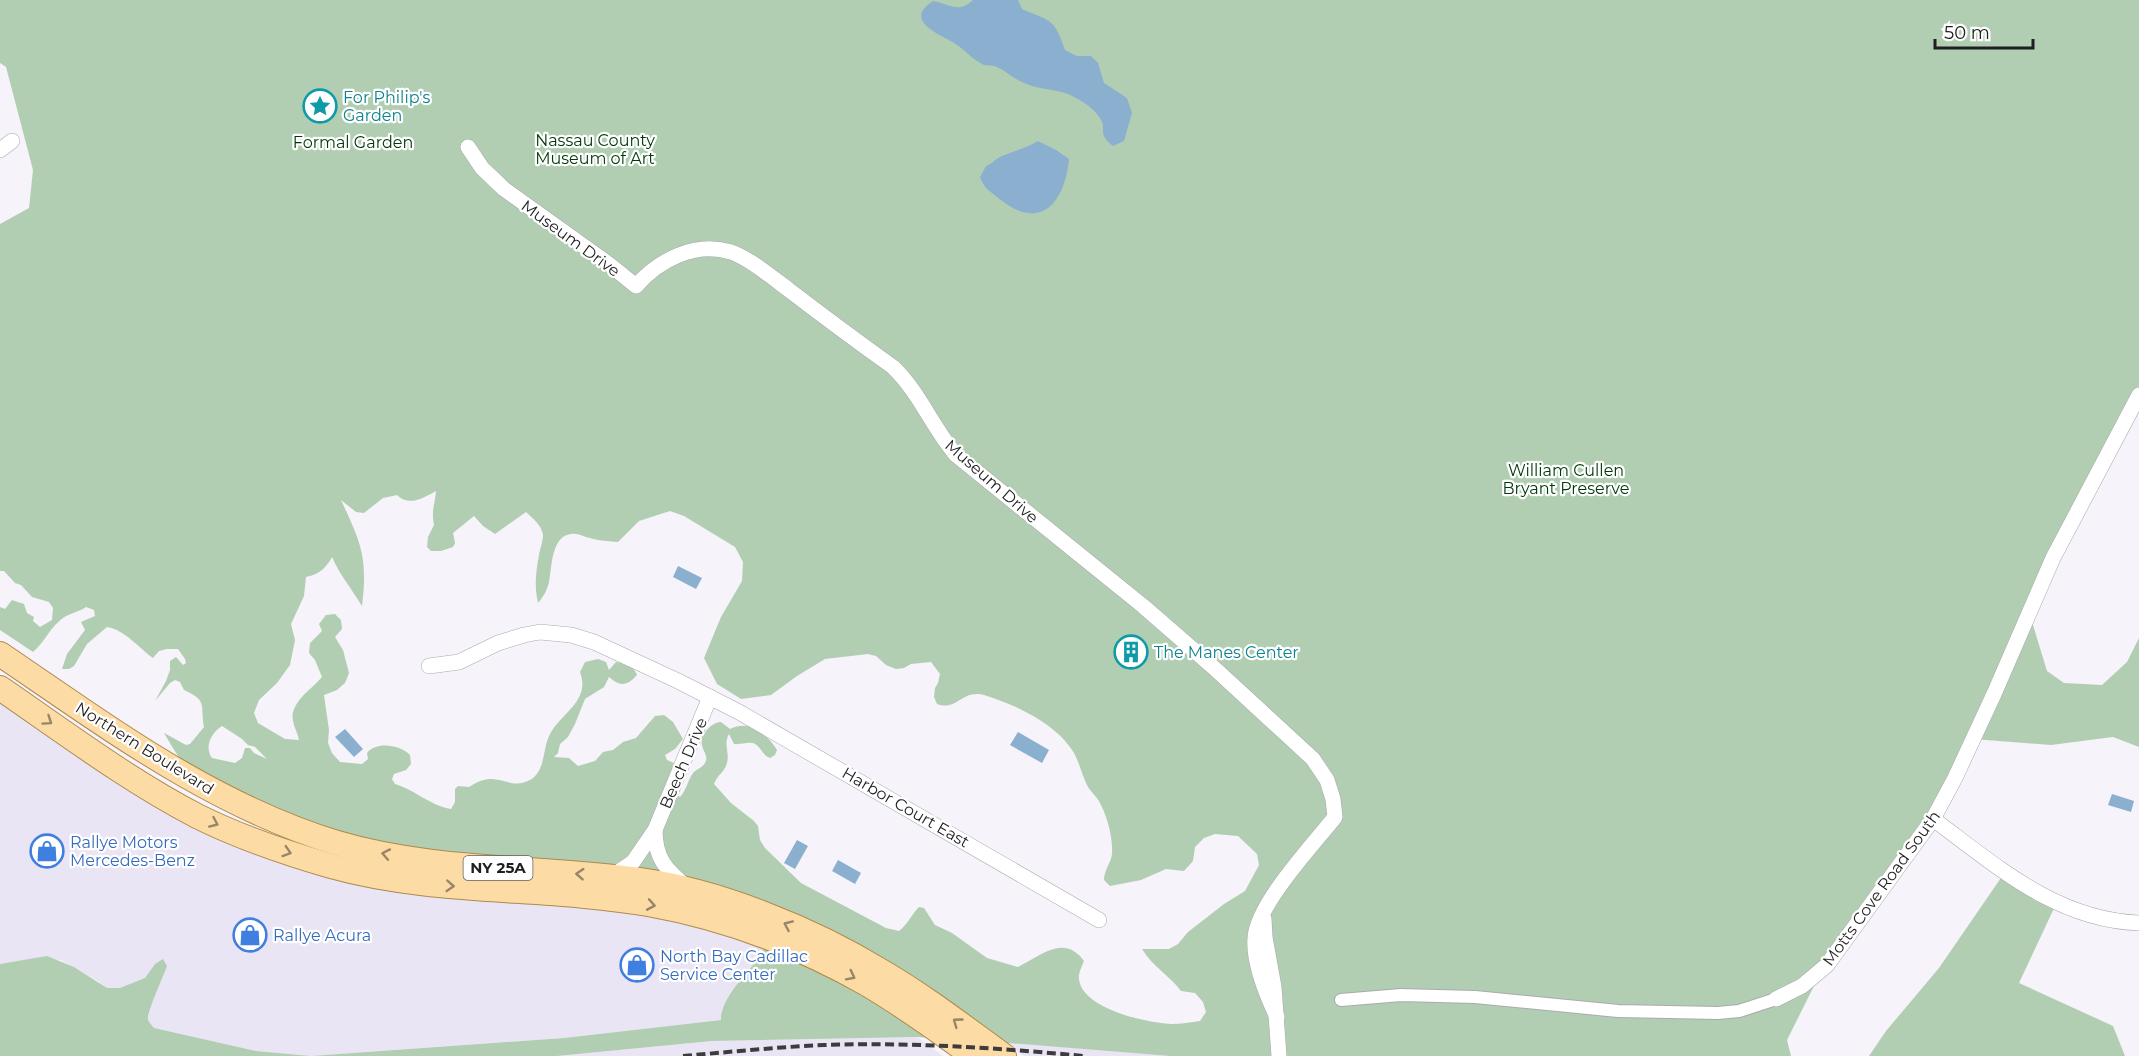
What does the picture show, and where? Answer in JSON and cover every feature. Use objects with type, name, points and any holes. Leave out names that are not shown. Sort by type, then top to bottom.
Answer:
[{"type":"main road","name":"Northern Boulevard","points":[[0,654],[175,771],[250,810],[308,833],[360,849],[458,865],[611,877],[691,891],[776,919],[846,950],[917,993],[1004,1056]]},
{"type":"main road","name":"Northern Boulevard","points":[[0,688],[159,795],[197,816],[255,842],[331,866],[376,876],[435,885],[552,893],[648,904],[700,915],[740,927],[814,957],[867,984],[973,1056]]},
{"type":"main road","points":[[159,795],[175,771]]},
{"type":"street","name":"Museum Drive","points":[[468,147],[482,168],[504,189],[636,286],[650,271],[665,261],[698,249],[732,253],[771,277],[893,367],[918,395],[940,435],[956,455],[1188,645],[1313,759],[1327,780],[1333,799],[1335,817],[1275,893],[1264,913],[1265,937],[1274,987],[1279,1056]]},
{"type":"street","name":"Motts Cove Road South","points":[[1341,1000],[1401,995],[1475,997],[1618,1011],[1718,1013],[1739,1011],[1776,999],[1802,986],[1827,965],[1934,819],[1955,778],[2053,558],[2139,395]]},
{"type":"street","name":"Harbor Court East","points":[[429,666],[459,662],[510,638],[540,632],[558,633],[594,642],[710,697],[932,822],[1099,920]]},
{"type":"street","name":"Beech Drive","points":[[611,877],[633,862],[655,830],[710,697]]},
{"type":"street","points":[[1934,819],[2010,876],[2056,904],[2097,918],[2139,923]]},
{"type":"street","name":"Beech Drive","points":[[655,830],[655,841],[660,858],[677,879],[691,891]]},
{"type":"shaded area","points":[[0,688],[255,842],[552,893],[770,938],[721,1020],[564,1038],[311,1056],[256,1051],[153,1028],[98,981],[61,960],[32,959],[0,964]]},
{"type":"shaded area","points":[[917,1037],[943,1056],[557,1056],[712,1041]]},
{"type":"shaded area","points":[[1006,1042],[1170,1056],[1024,1056]]},
{"type":"green space","name":"William Cullen Bryant Preserve","points":[[0,0],[2139,0],[2139,395],[2029,612],[2047,671],[2064,683],[2102,685],[2127,662],[2139,638],[2139,747],[2113,737],[2051,745],[1973,739],[1955,778],[1826,962],[1787,1040],[1791,1056],[1170,1056],[984,1041],[874,966],[355,847],[251,798],[249,794],[205,780],[188,768],[176,754],[164,733],[186,745],[190,744],[204,727],[202,704],[197,697],[184,690],[180,682],[175,680],[155,701],[166,681],[170,661],[176,657],[183,665],[186,663],[178,649],[159,651],[153,658],[126,635],[107,627],[87,644],[74,666],[62,669],[67,654],[85,630],[81,622],[95,616],[94,610],[86,607],[63,618],[33,652],[0,630],[0,607],[5,609],[12,600],[24,604],[27,613],[34,617],[33,621],[40,627],[52,620],[53,608],[49,602],[32,597],[4,571],[0,571],[0,224],[29,208],[33,170],[6,67],[0,63]],"holes":[[[436,491],[433,511],[434,525],[428,537],[427,547],[431,551],[453,547],[455,543],[453,533],[474,516],[495,534],[526,512],[536,522],[543,535],[536,579],[538,603],[548,585],[556,546],[564,536],[571,534],[618,542],[639,521],[670,511],[684,516],[735,547],[743,562],[742,581],[721,617],[704,658],[717,684],[741,699],[771,695],[825,659],[868,654],[876,656],[886,665],[896,669],[911,664],[931,662],[940,674],[934,697],[937,704],[950,705],[966,697],[979,694],[1036,717],[1058,733],[1067,743],[1076,757],[1088,787],[1104,811],[1110,829],[1112,848],[1104,880],[1110,886],[1141,880],[1166,869],[1184,871],[1193,861],[1195,847],[1204,838],[1215,834],[1238,836],[1257,854],[1259,865],[1245,891],[1188,932],[1178,944],[1169,949],[1142,949],[1181,991],[1195,993],[1203,1002],[1206,1012],[1200,1021],[1175,1024],[1147,1021],[1103,1006],[1091,999],[1083,990],[1079,977],[1084,961],[1069,949],[1052,949],[1018,967],[987,958],[952,933],[935,925],[924,908],[919,907],[899,931],[886,928],[801,883],[765,848],[760,840],[758,826],[754,821],[731,803],[714,784],[727,763],[729,734],[734,744],[753,743],[767,757],[775,755],[777,750],[757,729],[744,726],[730,729],[721,722],[707,730],[702,737],[706,761],[692,775],[680,797],[677,795],[676,764],[667,760],[665,755],[675,749],[683,739],[673,722],[664,715],[655,716],[636,738],[623,742],[613,750],[603,752],[595,761],[578,766],[569,758],[554,757],[558,753],[560,744],[568,737],[575,724],[585,699],[604,687],[609,677],[623,684],[637,675],[634,669],[626,664],[616,662],[609,670],[606,662],[598,659],[585,662],[580,672],[582,691],[550,734],[539,771],[535,776],[522,783],[488,779],[469,787],[458,786],[455,789],[455,802],[451,809],[437,805],[395,784],[392,779],[394,774],[406,770],[411,764],[410,755],[400,749],[388,746],[371,749],[367,753],[368,759],[362,764],[340,762],[332,753],[328,743],[329,730],[324,695],[337,690],[345,683],[349,673],[343,650],[335,637],[342,629],[341,620],[335,614],[326,615],[319,624],[322,631],[310,643],[309,653],[315,660],[322,677],[294,708],[293,721],[299,740],[285,739],[258,723],[254,713],[259,700],[277,683],[290,665],[295,640],[291,624],[304,596],[306,577],[322,570],[332,557],[362,606],[364,575],[361,551],[354,528],[341,500],[356,512],[364,513],[383,498],[397,495],[411,501],[421,499]],[[222,726],[248,745],[255,747],[267,759],[254,753],[250,748],[245,748],[242,758],[235,763],[212,758],[209,749],[210,740]]]},
{"type":"green space","points":[[2005,872],[2056,904],[2019,983],[2113,1026],[2125,1056],[1869,1056],[1886,1031],[1939,968]]},
{"type":"green space","points":[[770,938],[948,1039],[917,1037],[712,1041],[557,1056],[311,1056],[564,1038],[721,1020],[729,996],[758,959]]},
{"type":"green space","points":[[47,956],[74,967],[107,988],[120,988],[145,978],[155,964],[163,959],[167,966],[148,1016],[148,1021],[154,1028],[256,1051],[311,1056],[0,1056],[0,964]]},
{"type":"water","points":[[973,0],[1018,0],[1022,9],[1051,22],[1065,50],[1077,56],[1091,56],[1098,63],[1104,83],[1127,98],[1132,113],[1124,141],[1113,146],[1109,143],[1103,134],[1103,124],[1100,118],[1080,100],[1064,93],[1030,86],[997,67],[984,65],[922,21],[921,15],[924,8],[933,1],[958,7]]},
{"type":"water","points":[[1038,141],[1069,159],[1067,174],[1056,199],[1048,208],[1028,213],[1015,209],[1001,200],[986,187],[980,177],[986,166],[998,158]]},
{"type":"water","points":[[678,566],[702,578],[696,589],[673,577]]},
{"type":"water","points":[[345,729],[363,749],[354,757],[335,737]]},
{"type":"water","points":[[1018,732],[1049,750],[1042,763],[1010,745]]},
{"type":"water","points":[[2112,794],[2134,801],[2131,812],[2108,805]]},
{"type":"water","points":[[797,840],[808,846],[795,869],[784,863]]},
{"type":"water","points":[[838,860],[861,873],[855,884],[832,871]]},
{"type":"railway","points":[[683,1056],[857,1044],[954,1046],[1084,1056]]},
{"type":"place","name":"For Philip's Garden","points":[[320,106]]},
{"type":"place","name":"The Manes Center","points":[[1131,652]]},
{"type":"place","name":"Rallye Motors Mercedes-Benz","points":[[47,851]]},
{"type":"place","name":"Rallye Acura","points":[[250,935]]},
{"type":"place","name":"North Bay Cadillac Service Center","points":[[637,965]]},
{"type":"park label","name":"Formal Garden","points":[[353,142]]},
{"type":"park label","name":"Nassau County Museum of Art","points":[[595,149]]}]
